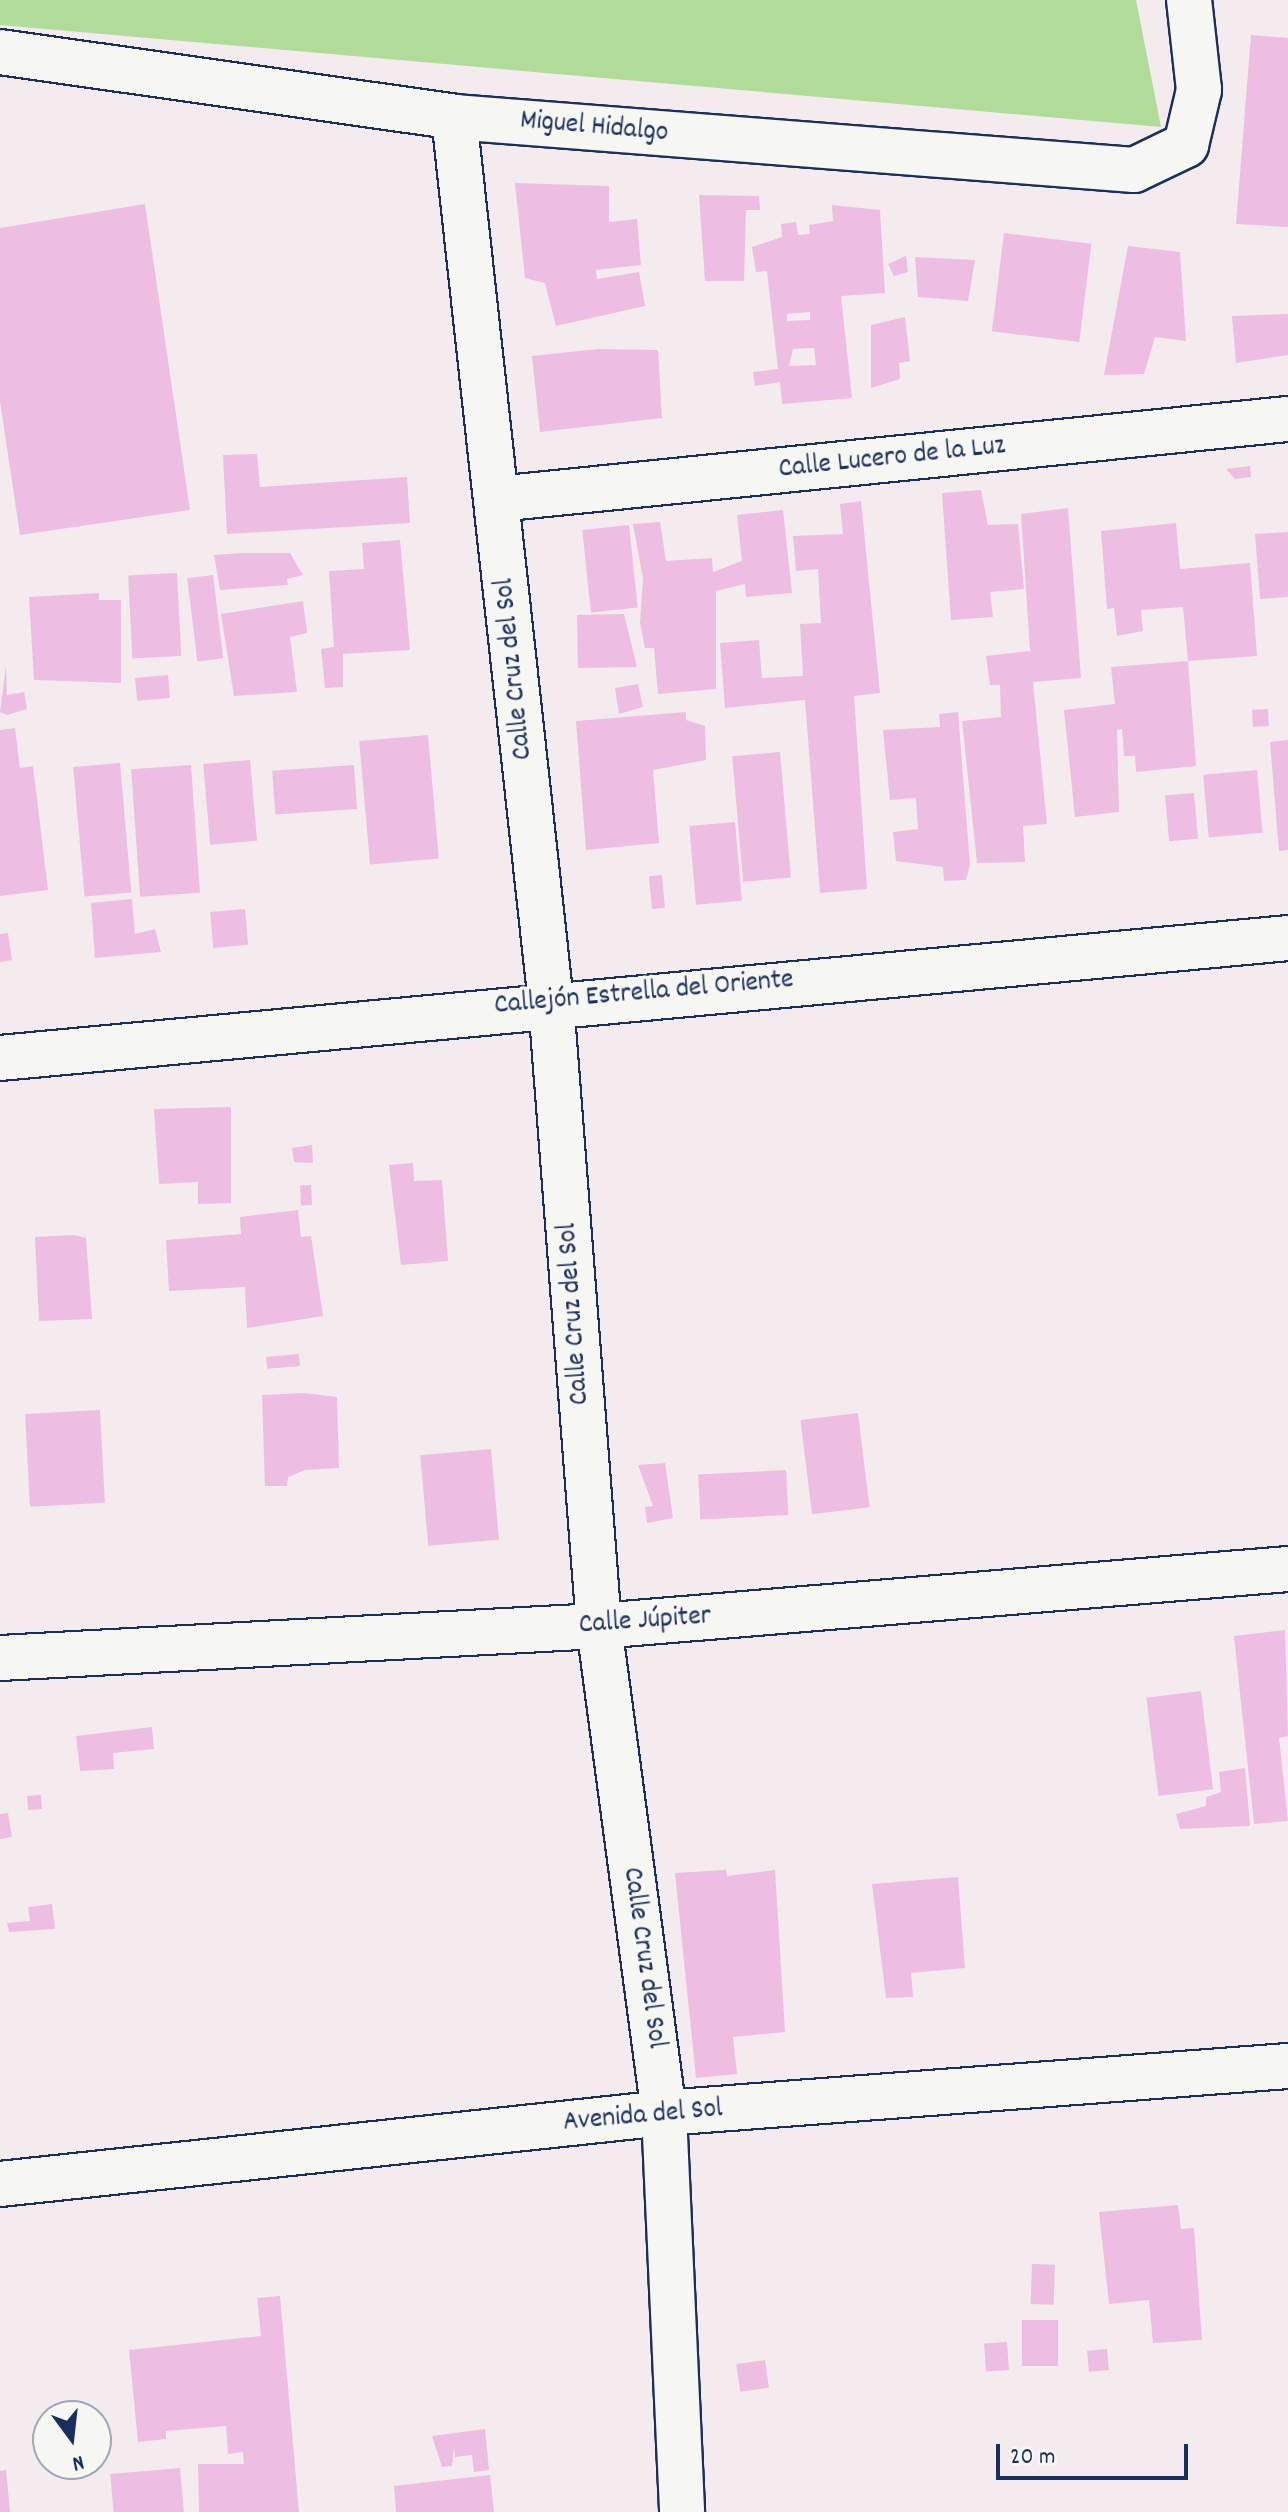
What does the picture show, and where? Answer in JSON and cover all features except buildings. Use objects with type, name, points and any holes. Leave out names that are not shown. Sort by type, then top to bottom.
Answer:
[{"type":"street","name":"Miguel Hidalgo","points":[[0,52],[454,117],[1134,170],[1186,145],[1199,90],[1189,0]]},
{"type":"street","name":"Calle Cruz del Sol","points":[[454,117],[551,1002],[599,1626],[664,2113],[682,2512]]},
{"type":"street","name":"Calle Lucero de la Luz","points":[[497,499],[1288,419]]},
{"type":"street","name":"Callejón Estrella del Oriente","points":[[0,1058],[551,1002],[1288,938]]},
{"type":"street","name":"Calle Júpiter","points":[[0,1658],[599,1626],[1288,1569]]},
{"type":"street","name":"Avenida del Sol","points":[[0,2184],[664,2113],[1288,2066]]},
{"type":"green space","points":[[0,0],[1136,0],[1161,127],[0,25]]}]
